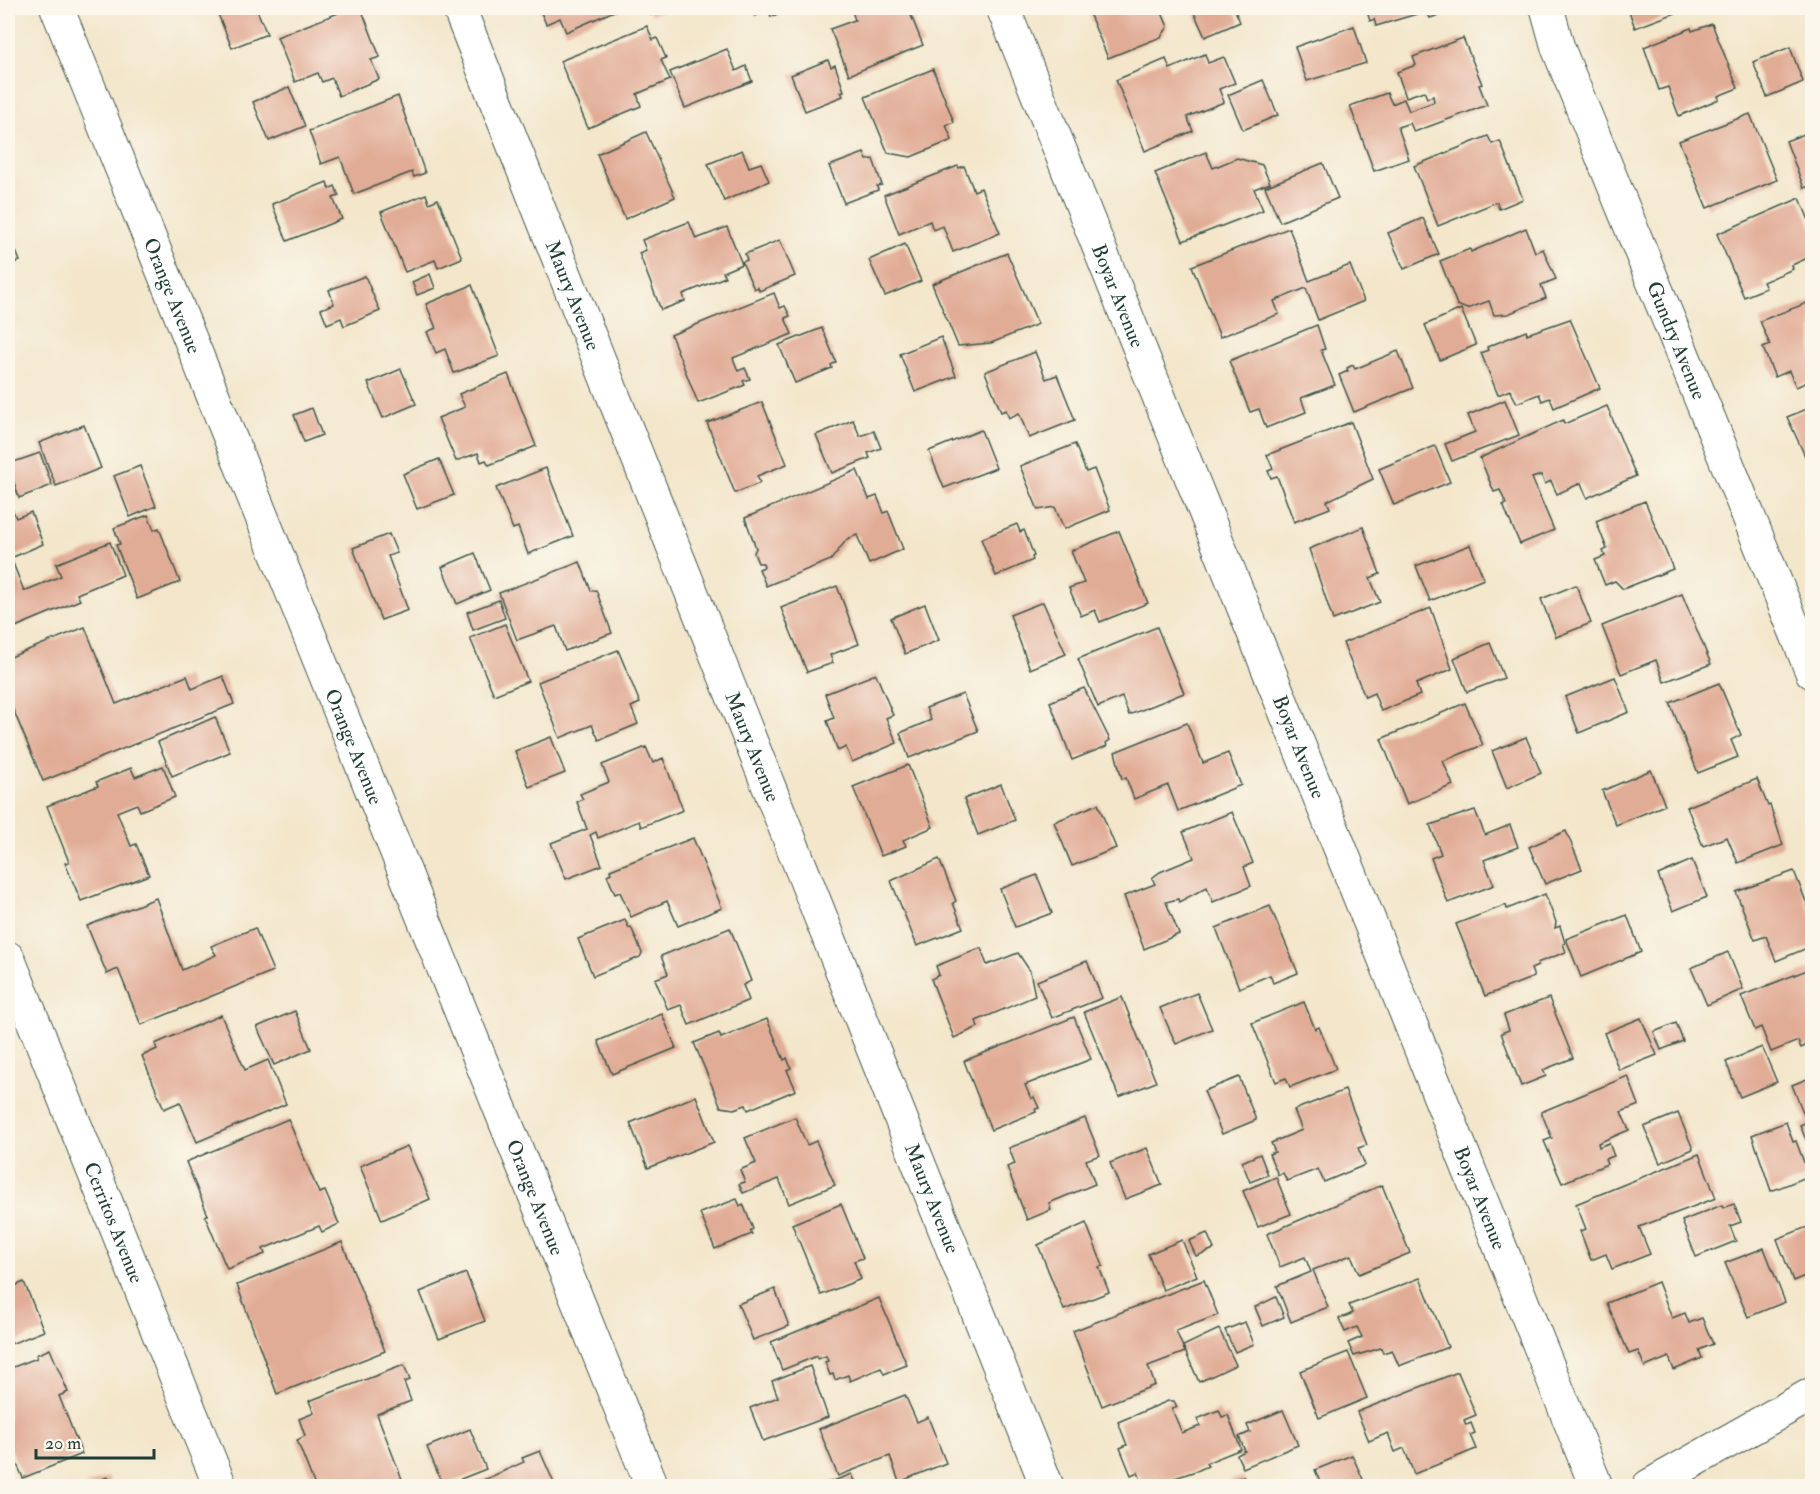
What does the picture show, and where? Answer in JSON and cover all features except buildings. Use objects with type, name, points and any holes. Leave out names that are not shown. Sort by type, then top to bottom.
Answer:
[{"type":"street","name":"Orange Avenue","points":[[57,8],[652,1486]]},
{"type":"street","name":"Maury Avenue","points":[[459,8],[1047,1486]]},
{"type":"street","name":"Boyar Avenue","points":[[1004,8],[1596,1486]]},
{"type":"street","name":"Gundry Avenue","points":[[1547,8],[1558,48],[1812,672]]},
{"type":"street","name":"Cerritos Avenue","points":[[8,958],[19,1017],[220,1486]]},
{"type":"street","points":[[1648,1486],[1812,1394]]}]
